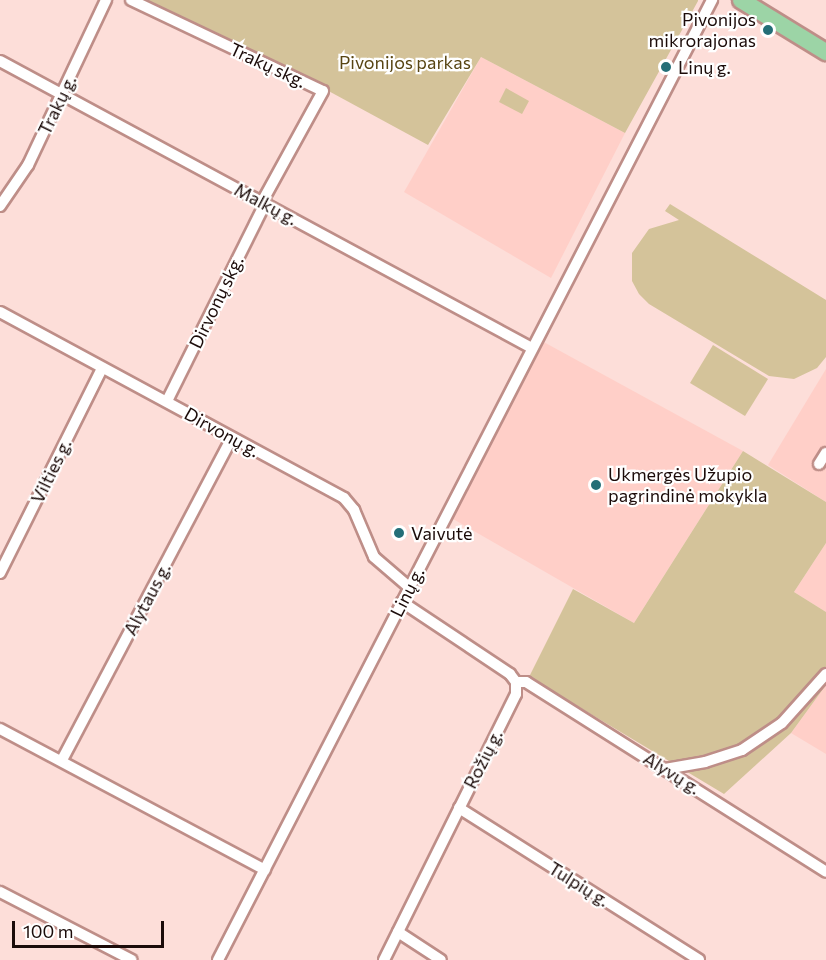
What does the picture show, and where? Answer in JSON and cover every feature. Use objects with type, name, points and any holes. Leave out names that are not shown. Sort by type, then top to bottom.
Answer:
[{"type":"main road","points":[[741,0],[826,52]]},
{"type":"street","name":"Trakų g.","points":[[0,206],[28,165],[106,0]]},
{"type":"street","name":"Trakų skg.","points":[[131,0],[323,91],[264,203]]},
{"type":"street","name":"Linų g.","points":[[218,960],[712,0]]},
{"type":"street","name":"Malkų g.","points":[[0,61],[532,348]]},
{"type":"street","name":"Dirvonų skg.","points":[[167,400],[264,203]]},
{"type":"street","name":"Dirvonų g.","points":[[0,312],[102,368],[167,400],[344,498],[354,510],[374,557],[410,588]]},
{"type":"street","name":"Vilties g.","points":[[0,573],[102,368]]},
{"type":"street","name":"Alytaus g.","points":[[62,760],[232,438]]},
{"type":"street","points":[[819,464],[826,453]]},
{"type":"street","points":[[402,602],[492,661],[516,682]]},
{"type":"street","points":[[665,769],[705,762],[742,750],[782,723],[826,674]]},
{"type":"street","name":"Alyvų g.","points":[[516,682],[526,682],[826,872]]},
{"type":"street","name":"Rožių g.","points":[[384,960],[516,694],[516,682]]},
{"type":"street","points":[[0,729],[265,870]]},
{"type":"street","name":"Tulpių g.","points":[[459,808],[699,960]]},
{"type":"street","points":[[0,892],[132,960]]},
{"type":"street","points":[[398,932],[441,960]]},
{"type":"shaded area","points":[[481,57],[625,133],[551,278],[404,192]]},
{"type":"shaded area","name":"Ukmergės Užupio pagrindinė mokykla","points":[[540,340],[743,451],[634,623],[453,519]]},
{"type":"shaded area","points":[[826,369],[826,502],[768,465]]},
{"type":"shaded area","points":[[826,543],[826,612],[794,592]]},
{"type":"shaded area","points":[[826,685],[826,754],[791,733]]},
{"type":"green space","name":"Pivonijos parkas","points":[[141,0],[698,1],[625,133],[481,57],[428,145],[323,88]]},
{"type":"green space","points":[[506,88],[529,101],[522,114],[499,102]]},
{"type":"green space","points":[[670,204],[826,300],[826,357],[817,368],[794,379],[769,376],[649,304],[639,294],[632,281],[632,253],[649,229],[679,220],[665,211]]},
{"type":"green space","points":[[713,345],[768,379],[745,416],[690,383]]},
{"type":"green space","points":[[743,451],[826,502],[826,543],[794,592],[826,612],[826,685],[791,733],[724,794],[529,677],[573,589],[634,623]]},
{"type":"place","name":"Pivonijos mikrorajonas","points":[[768,30]]},
{"type":"place","name":"Linų g.","points":[[666,67]]},
{"type":"place","name":"Ukmergės Užupio pagrindinė mokykla","points":[[596,485]]},
{"type":"place","name":"Vaivutė","points":[[399,533]]}]
